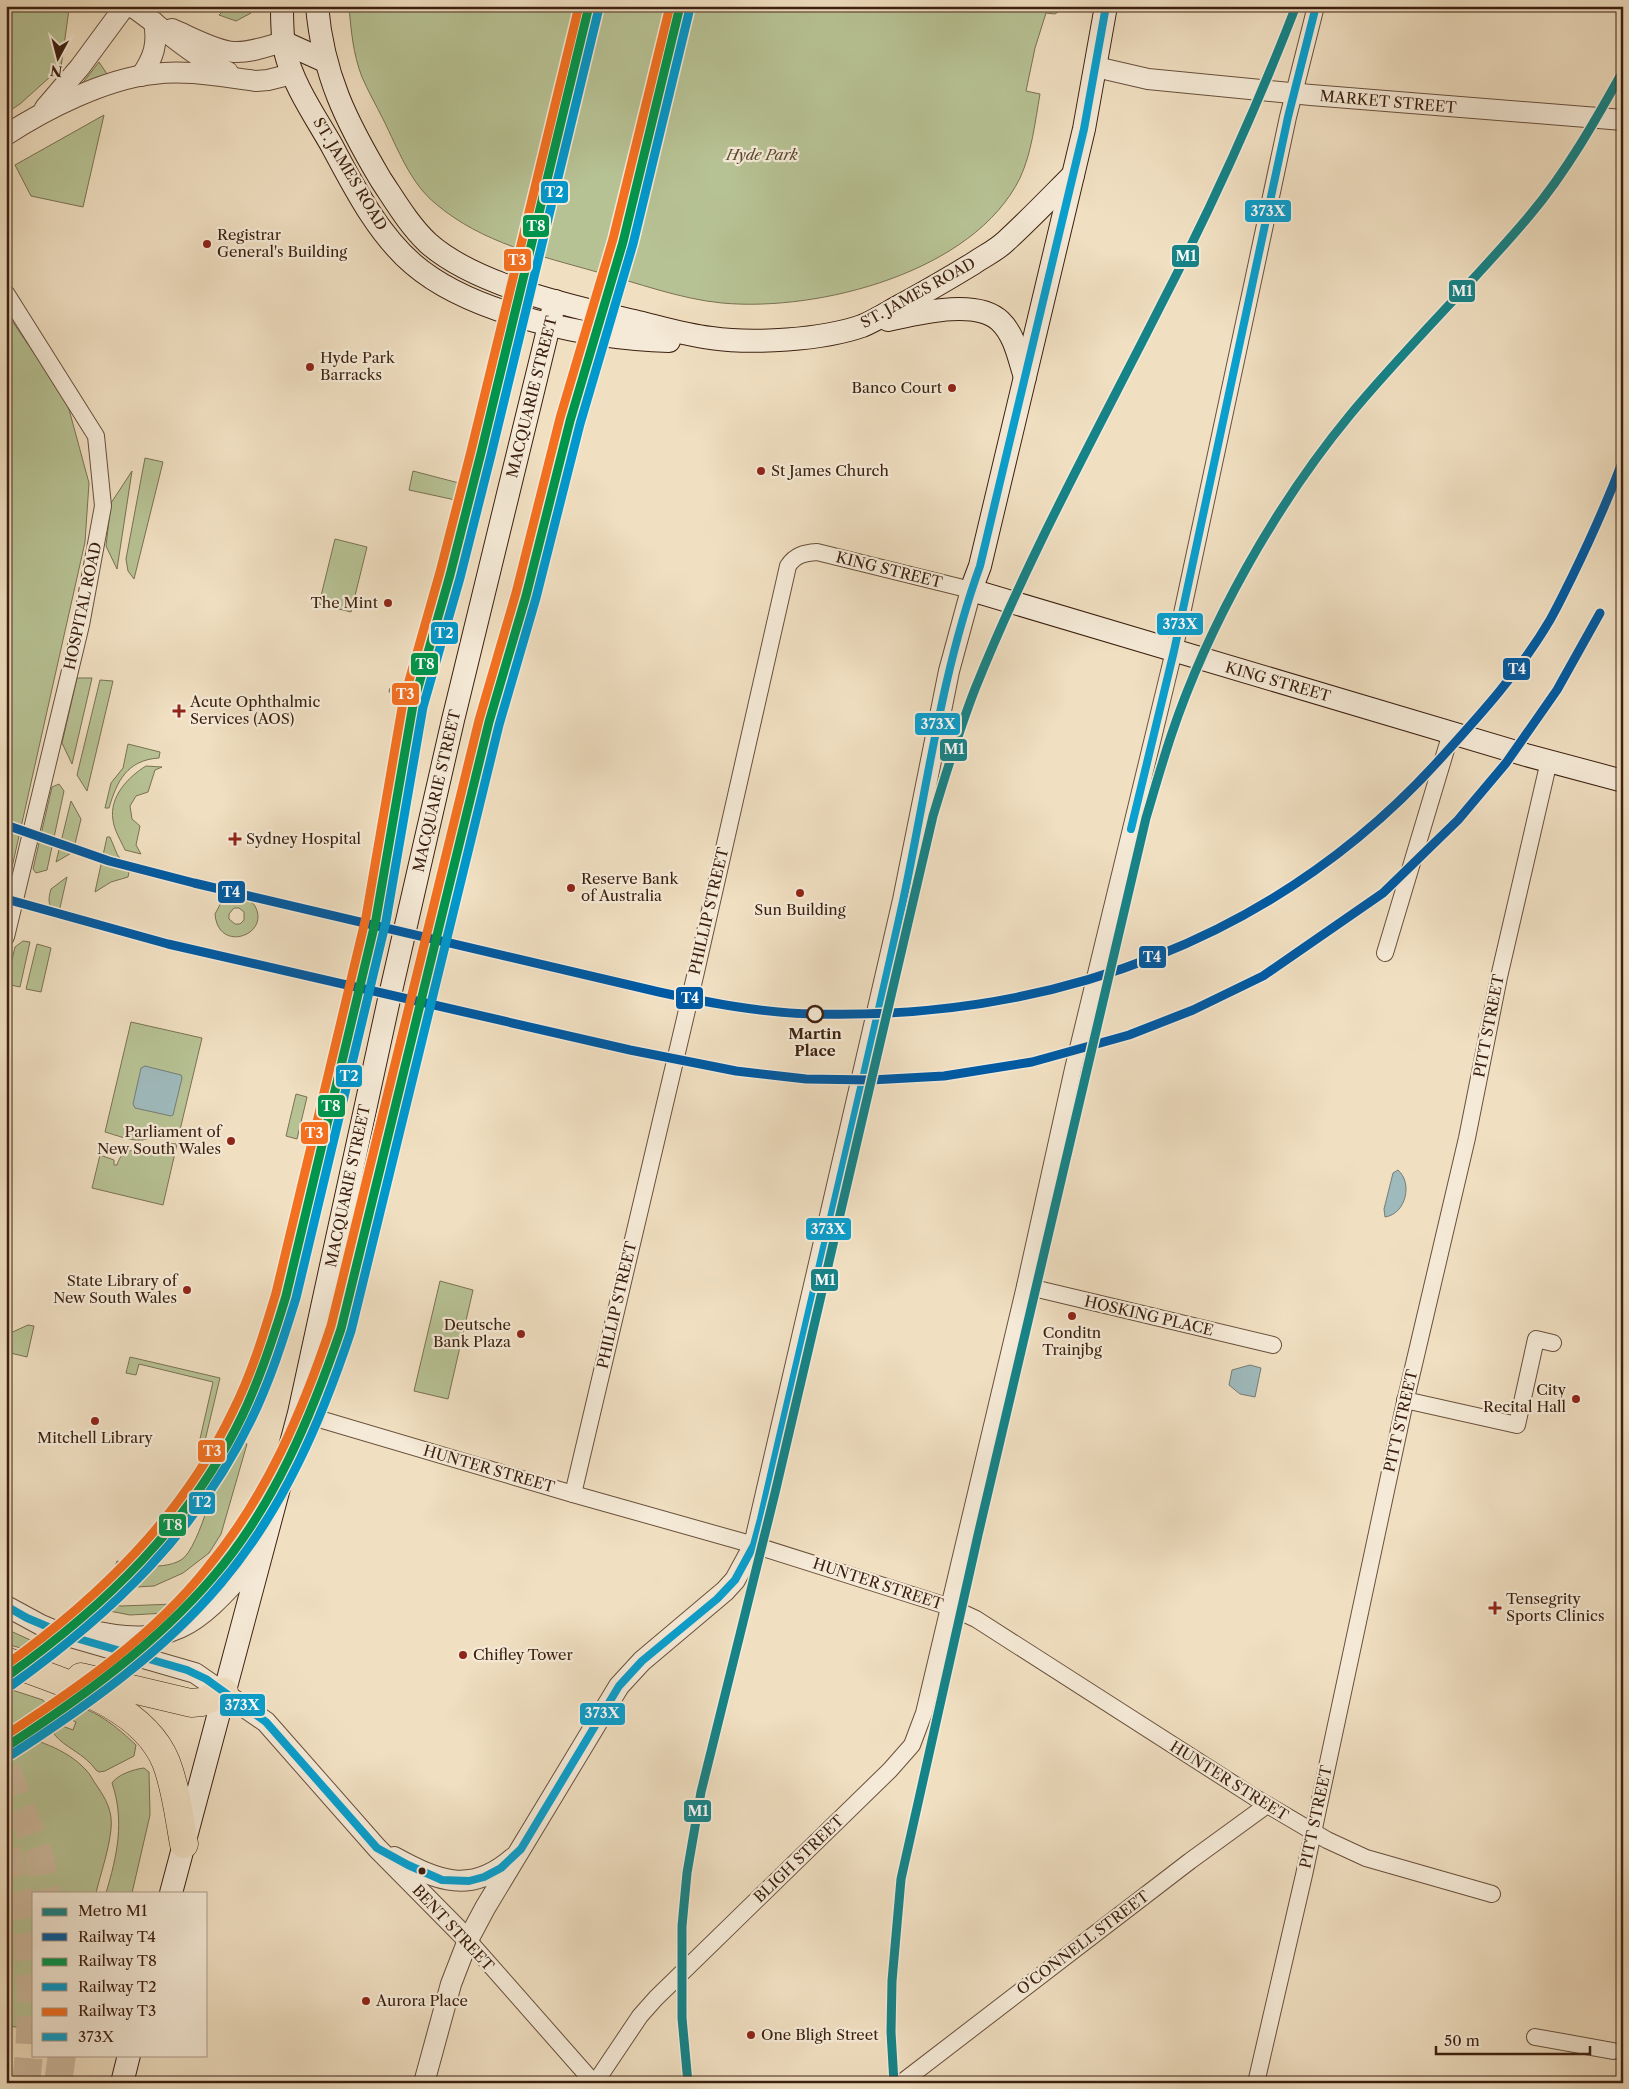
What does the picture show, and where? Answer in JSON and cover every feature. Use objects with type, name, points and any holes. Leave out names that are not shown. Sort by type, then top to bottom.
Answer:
[{"type":"highway","points":[[6,1659],[188,1703],[202,1702],[224,1692]]},
{"type":"highway","points":[[6,1659],[108,1703],[129,1716],[146,1731],[166,1763],[173,1784],[184,1844]]},
{"type":"main road","name":"ST. JAMES ROAD","points":[[282,6],[284,42],[292,74],[358,192],[385,233],[413,264],[428,276],[466,297],[511,314],[549,324],[652,340],[733,340],[805,337],[841,332],[863,325],[942,283],[999,247],[1073,175]]},
{"type":"main road","name":"ST. JAMES ROAD","points":[[318,6],[326,60],[338,99],[350,126],[388,191],[414,228],[427,242],[440,252],[491,279],[555,301],[676,331],[710,338],[733,340]]},
{"type":"main road","points":[[971,590],[980,566],[1073,175],[1090,101],[1106,6]]},
{"type":"main road","points":[[284,42],[326,60]]},
{"type":"main road","points":[[292,74],[326,60]]},
{"type":"main road","name":"MACQUARIE STREET","points":[[171,1892],[299,1413],[388,1004],[453,720],[555,301]]},
{"type":"main road","points":[[863,325],[914,314],[949,310],[983,312],[1000,321],[1010,334],[1025,378]]},
{"type":"main road","name":"KING STREET","points":[[971,590],[1549,761],[1623,781]]},
{"type":"main road","points":[[122,2083],[129,2056]]},
{"type":"street","points":[[40,113],[80,67],[126,6]]},
{"type":"street","points":[[131,6],[198,57],[220,69],[249,80]]},
{"type":"street","name":"BLIGH STREET","points":[[594,2083],[640,2016],[656,1998],[890,1770],[912,1745],[924,1713],[1025,1286],[1073,1069],[1174,651],[1229,388],[1294,94],[1316,6]]},
{"type":"street","points":[[142,76],[153,57],[156,47],[154,22]]},
{"type":"street","points":[[154,22],[220,49],[234,52],[248,51],[284,42]]},
{"type":"street","name":"MARKET STREET","points":[[1096,67],[1148,79],[1294,94],[1623,120]]},
{"type":"street","points":[[6,135],[40,113],[111,84],[142,76],[184,73],[249,80],[268,80],[292,74]]},
{"type":"street","name":"HOSPITAL ROAD","points":[[6,294],[96,436],[103,506],[81,625],[6,937]]},
{"type":"street","name":"PHILLIP STREET","points":[[573,1494],[696,972],[784,576],[793,558],[805,552],[817,552]]},
{"type":"street","name":"KING STREET","points":[[817,552],[971,590]]},
{"type":"street","points":[[424,2083],[451,1984],[468,1940],[611,1698],[642,1662],[725,1591],[735,1580],[754,1545],[903,900],[950,671],[971,590]]},
{"type":"street","points":[[1386,953],[1451,732]]},
{"type":"street","name":"PITT STREET","points":[[1256,2082],[1405,1400],[1468,1138],[1499,977],[1549,761]]},
{"type":"street","name":"HOSKING PLACE","points":[[1025,1286],[1272,1346]]},
{"type":"street","points":[[1405,1400],[1517,1425],[1536,1339],[1553,1343]]},
{"type":"street","name":"HUNTER STREET","points":[[299,1413],[754,1545],[950,1607],[976,1619],[1267,1806],[1312,1832],[1366,1858],[1492,1894]]},
{"type":"street","points":[[10,1609],[115,1636],[141,1637],[161,1634],[178,1629],[198,1618],[260,1555]]},
{"type":"street","name":"BENT STREET","points":[[10,1609],[54,1631],[79,1640],[195,1673],[266,1722],[377,1848],[468,1940],[594,2083]]},
{"type":"street","name":"O'CONNELL STREET","points":[[901,2083],[1190,1861],[1267,1806]]},
{"type":"street","points":[[377,1848],[434,1877],[458,1882],[476,1879],[492,1873],[507,1863],[522,1849]]},
{"type":"street","points":[[1536,2037],[1612,2051]]},
{"type":"green space","points":[[6,6],[65,6],[69,9],[61,67],[20,104],[6,113]]},
{"type":"green space","points":[[228,6],[255,6],[251,13],[236,21],[219,15]]},
{"type":"green space","name":"Hyde Park","points":[[349,6],[1062,6],[1061,10],[1055,14],[1046,13],[1035,48],[1026,91],[1040,94],[1035,126],[1020,178],[998,211],[968,238],[931,261],[890,279],[847,292],[803,300],[761,304],[722,303],[691,298],[534,254],[473,229],[436,204],[427,196],[412,176],[362,77],[356,60]]},
{"type":"green space","points":[[99,62],[109,77],[81,85]]},
{"type":"green space","points":[[104,115],[83,207],[31,196],[15,165]]},
{"type":"green space","points":[[6,312],[67,402],[89,483],[85,542],[6,894]]},
{"type":"green space","points":[[145,458],[163,462],[134,579],[128,571],[126,559]]},
{"type":"green space","points":[[132,471],[117,569],[106,546],[111,503]]},
{"type":"green space","points":[[413,471],[478,488],[474,504],[409,490]]},
{"type":"green space","points":[[447,526],[468,530],[462,553],[454,549],[449,543],[446,535]]},
{"type":"green space","points":[[335,539],[367,547],[351,612],[319,604]]},
{"type":"green space","points":[[454,571],[458,572],[436,662],[428,650],[425,626],[432,601],[438,590]]},
{"type":"green space","points":[[77,678],[92,678],[72,764],[62,743]]},
{"type":"green space","points":[[100,680],[113,681],[87,791],[77,775]]},
{"type":"green space","points":[[425,680],[432,681],[427,701],[389,692],[390,688],[400,688]]},
{"type":"green space","points":[[128,744],[160,752],[159,758],[139,763],[131,768],[120,781],[109,808],[105,808],[111,783],[123,768]]},
{"type":"green space","points":[[146,766],[162,767],[155,770],[148,792],[136,796],[130,806],[132,819],[140,826],[136,845],[141,854],[125,850],[115,828],[113,812],[114,803],[121,789]]},
{"type":"green space","points":[[59,784],[64,791],[47,870],[36,873],[33,869],[52,787]]},
{"type":"green space","points":[[71,801],[81,819],[73,852],[56,862]]},
{"type":"green space","points":[[107,837],[110,837],[117,854],[129,872],[128,877],[111,882],[95,892]]},
{"type":"green space","points":[[67,877],[59,912],[50,906],[50,893],[51,889]]},
{"type":"green space","points":[[238,896],[246,898],[255,906],[258,916],[256,925],[250,932],[242,936],[233,937],[225,934],[218,926],[215,914],[222,901]],"holes":[[[234,908],[239,908],[244,912],[244,920],[240,924],[235,924],[229,919],[229,914]]]},
{"type":"green space","points":[[23,941],[30,942],[20,987],[6,984],[15,947]]},
{"type":"green space","points":[[37,944],[51,948],[41,992],[26,989]]},
{"type":"green space","points":[[131,1022],[202,1038],[180,1130],[165,1131],[142,1140],[128,1139],[105,1132]]},
{"type":"green space","points":[[296,1094],[307,1097],[297,1139],[286,1136]]},
{"type":"green space","points":[[163,1143],[177,1144],[163,1205],[92,1188],[100,1155],[114,1160],[114,1165],[117,1165],[120,1158],[126,1152],[149,1150]]},
{"type":"green space","points":[[440,1281],[473,1290],[448,1399],[414,1391]]},
{"type":"green space","points":[[28,1325],[34,1326],[27,1357],[6,1352],[6,1335]]},
{"type":"green space","points":[[130,1357],[220,1378],[202,1453],[197,1452],[213,1382],[139,1364],[136,1375],[126,1373]]},
{"type":"green space","points":[[228,1439],[247,1444],[221,1534],[209,1553],[183,1573],[154,1586],[136,1587],[112,1579],[117,1561],[125,1563],[126,1573],[137,1575],[142,1572],[143,1566],[173,1564],[181,1560],[188,1553],[202,1523]]},
{"type":"green space","points":[[230,1538],[242,1541],[226,1574],[205,1603],[189,1588],[219,1560]]},
{"type":"green space","points":[[90,1601],[121,1606],[175,1604],[188,1618],[179,1619],[166,1613],[130,1615],[94,1608],[86,1610],[82,1616],[77,1614],[81,1605]]},
{"type":"green space","points":[[6,1629],[37,1643],[38,1649],[32,1651],[6,1644]]},
{"type":"green space","points":[[6,1688],[43,1700],[46,1711],[44,1720],[38,1730],[33,1731],[7,1722]]},
{"type":"green space","points":[[67,1706],[86,1709],[113,1725],[136,1745],[134,1756],[105,1771],[99,1772],[96,1770],[86,1759],[54,1734],[57,1724],[73,1730],[76,1722],[61,1715],[63,1708]]},
{"type":"green space","points":[[8,1731],[60,1750],[78,1762],[89,1774],[108,1806],[111,1817],[111,1829],[109,1845],[96,1892],[32,1892],[32,2031],[6,2025]]},
{"type":"green space","points":[[144,1768],[149,1772],[150,1815],[132,1892],[106,1892],[116,1852],[119,1825],[116,1797],[112,1783],[118,1777]]},
{"type":"water","points":[[145,1066],[181,1075],[182,1078],[173,1115],[135,1108],[133,1104],[141,1068]]},
{"type":"water","points":[[1398,1170],[1405,1182],[1405,1197],[1398,1210],[1392,1215],[1385,1217],[1384,1209],[1393,1173]]},
{"type":"water","points":[[1250,1365],[1261,1368],[1255,1397],[1240,1394],[1229,1385],[1232,1370]]},
{"type":"tunnel","points":[[6,1769],[40,1858],[47,1892]]},
{"type":"tunnel","points":[[6,1851],[22,1908],[30,1965],[31,1995],[26,2083]]},
{"type":"tunnel","points":[[58,2083],[62,2056]]},
{"type":"metro line","name":"M1","points":[[688,2083],[682,2018],[682,1926],[687,1873],[701,1792],[775,1493],[933,816],[975,689],[1018,589],[1217,191],[1266,81],[1296,6]]},
{"type":"metro line","name":"M1","points":[[894,2083],[891,2032],[892,1981],[901,1879],[978,1535],[1146,818],[1186,694],[1204,652],[1246,568],[1270,527],[1322,450],[1372,389],[1530,215],[1580,145],[1623,71]]},
{"type":"rail line","name":"T3","points":[[6,1665],[41,1639],[106,1582],[164,1520],[190,1485],[213,1449],[240,1397],[257,1353],[276,1293],[366,917],[403,702],[440,572],[471,451],[579,6]]},
{"type":"rail line","name":"T8","points":[[6,1677],[77,1622],[142,1560],[171,1527],[198,1492],[222,1454],[243,1414],[267,1356],[286,1296],[376,919],[413,705],[450,575],[481,453],[589,6]]},
{"type":"rail line","name":"T3","points":[[6,1735],[60,1699],[113,1659],[139,1638],[186,1593],[228,1541],[265,1483],[308,1391],[331,1326],[479,720],[516,593],[560,418],[613,239],[670,6]]},
{"type":"rail line","name":"T8","points":[[6,1747],[89,1690],[116,1669],[142,1648],[191,1602],[235,1550],[255,1521],[289,1459],[317,1395],[341,1329],[489,722],[526,596],[570,421],[623,242],[680,6]]},
{"type":"rail line","name":"T2","points":[[12,1685],[49,1658],[117,1599],[149,1568],[178,1534],[205,1499],[229,1461],[258,1405],[276,1360],[296,1298],[386,921],[423,707],[460,578],[491,455],[599,8]]},
{"type":"rail line","name":"T2","points":[[11,1755],[96,1697],[149,1655],[221,1583],[243,1555],[281,1495],[298,1463],[327,1398],[351,1331],[499,725],[536,598],[580,424],[633,244],[690,8]]},
{"type":"rail line","name":"T4","points":[[6,825],[109,861],[194,883],[659,992],[737,1007],[815,1014],[904,1012],[991,1002],[1076,983],[1157,956],[1235,920],[1309,875],[1377,821],[1441,758],[1471,725],[1526,657],[1556,609],[1579,562],[1623,460]]},
{"type":"rail line","name":"T4","points":[[6,899],[168,944],[630,1050],[736,1071],[806,1079],[871,1080],[944,1076],[1032,1062],[1129,1035],[1193,1010],[1263,976],[1383,893],[1458,820],[1506,763],[1557,690],[1600,613]]},
{"type":"transit line","name":"373X","points":[[6,1606],[27,1618],[72,1637],[187,1670],[206,1679],[266,1722],[377,1848],[408,1865],[442,1880],[469,1881],[484,1877],[501,1868],[521,1849],[619,1686],[642,1661],[717,1599],[735,1580],[754,1545],[761,1519],[886,978],[912,859],[945,690],[966,607],[980,566],[1084,129],[1106,6]]},
{"type":"transit line","name":"373X","points":[[1131,829],[1174,651],[1288,117],[1316,6]]},
{"type":"place","name":"Registrar General's Building","points":[[207,244]]},
{"type":"place","name":"Hyde Park Barracks","points":[[310,367]]},
{"type":"place","name":"Banco Court","points":[[952,388]]},
{"type":"place","name":"St James Church","points":[[761,471]]},
{"type":"place","name":"The Mint","points":[[388,603]]},
{"type":"place","name":"Acute Ophthalmic Services (AOS)","points":[[179,711]]},
{"type":"place","name":"Sydney Hospital","points":[[235,839]]},
{"type":"place","name":"Reserve Bank of Australia","points":[[571,888]]},
{"type":"place","name":"Sun Building","points":[[800,893]]},
{"type":"place","name":"Martin Place","points":[[815,1014]]},
{"type":"place","name":"Parliament of New South Wales","points":[[231,1141]]},
{"type":"place","name":"State Library of New South Wales","points":[[187,1290]]},
{"type":"place","name":"Conditn Trainjbg","points":[[1072,1316]]},
{"type":"place","name":"Deutsche Bank Plaza","points":[[521,1334]]},
{"type":"place","name":"City Recital Hall","points":[[1576,1399]]},
{"type":"place","name":"Mitchell Library","points":[[95,1421]]},
{"type":"place","name":"Tensegrity Sports Clinics","points":[[1495,1608]]},
{"type":"place","name":"Chifley Tower","points":[[463,1655]]},
{"type":"place","name":"Aurora Place","points":[[366,2001]]},
{"type":"place","name":"One Bligh Street","points":[[751,2035]]}]
